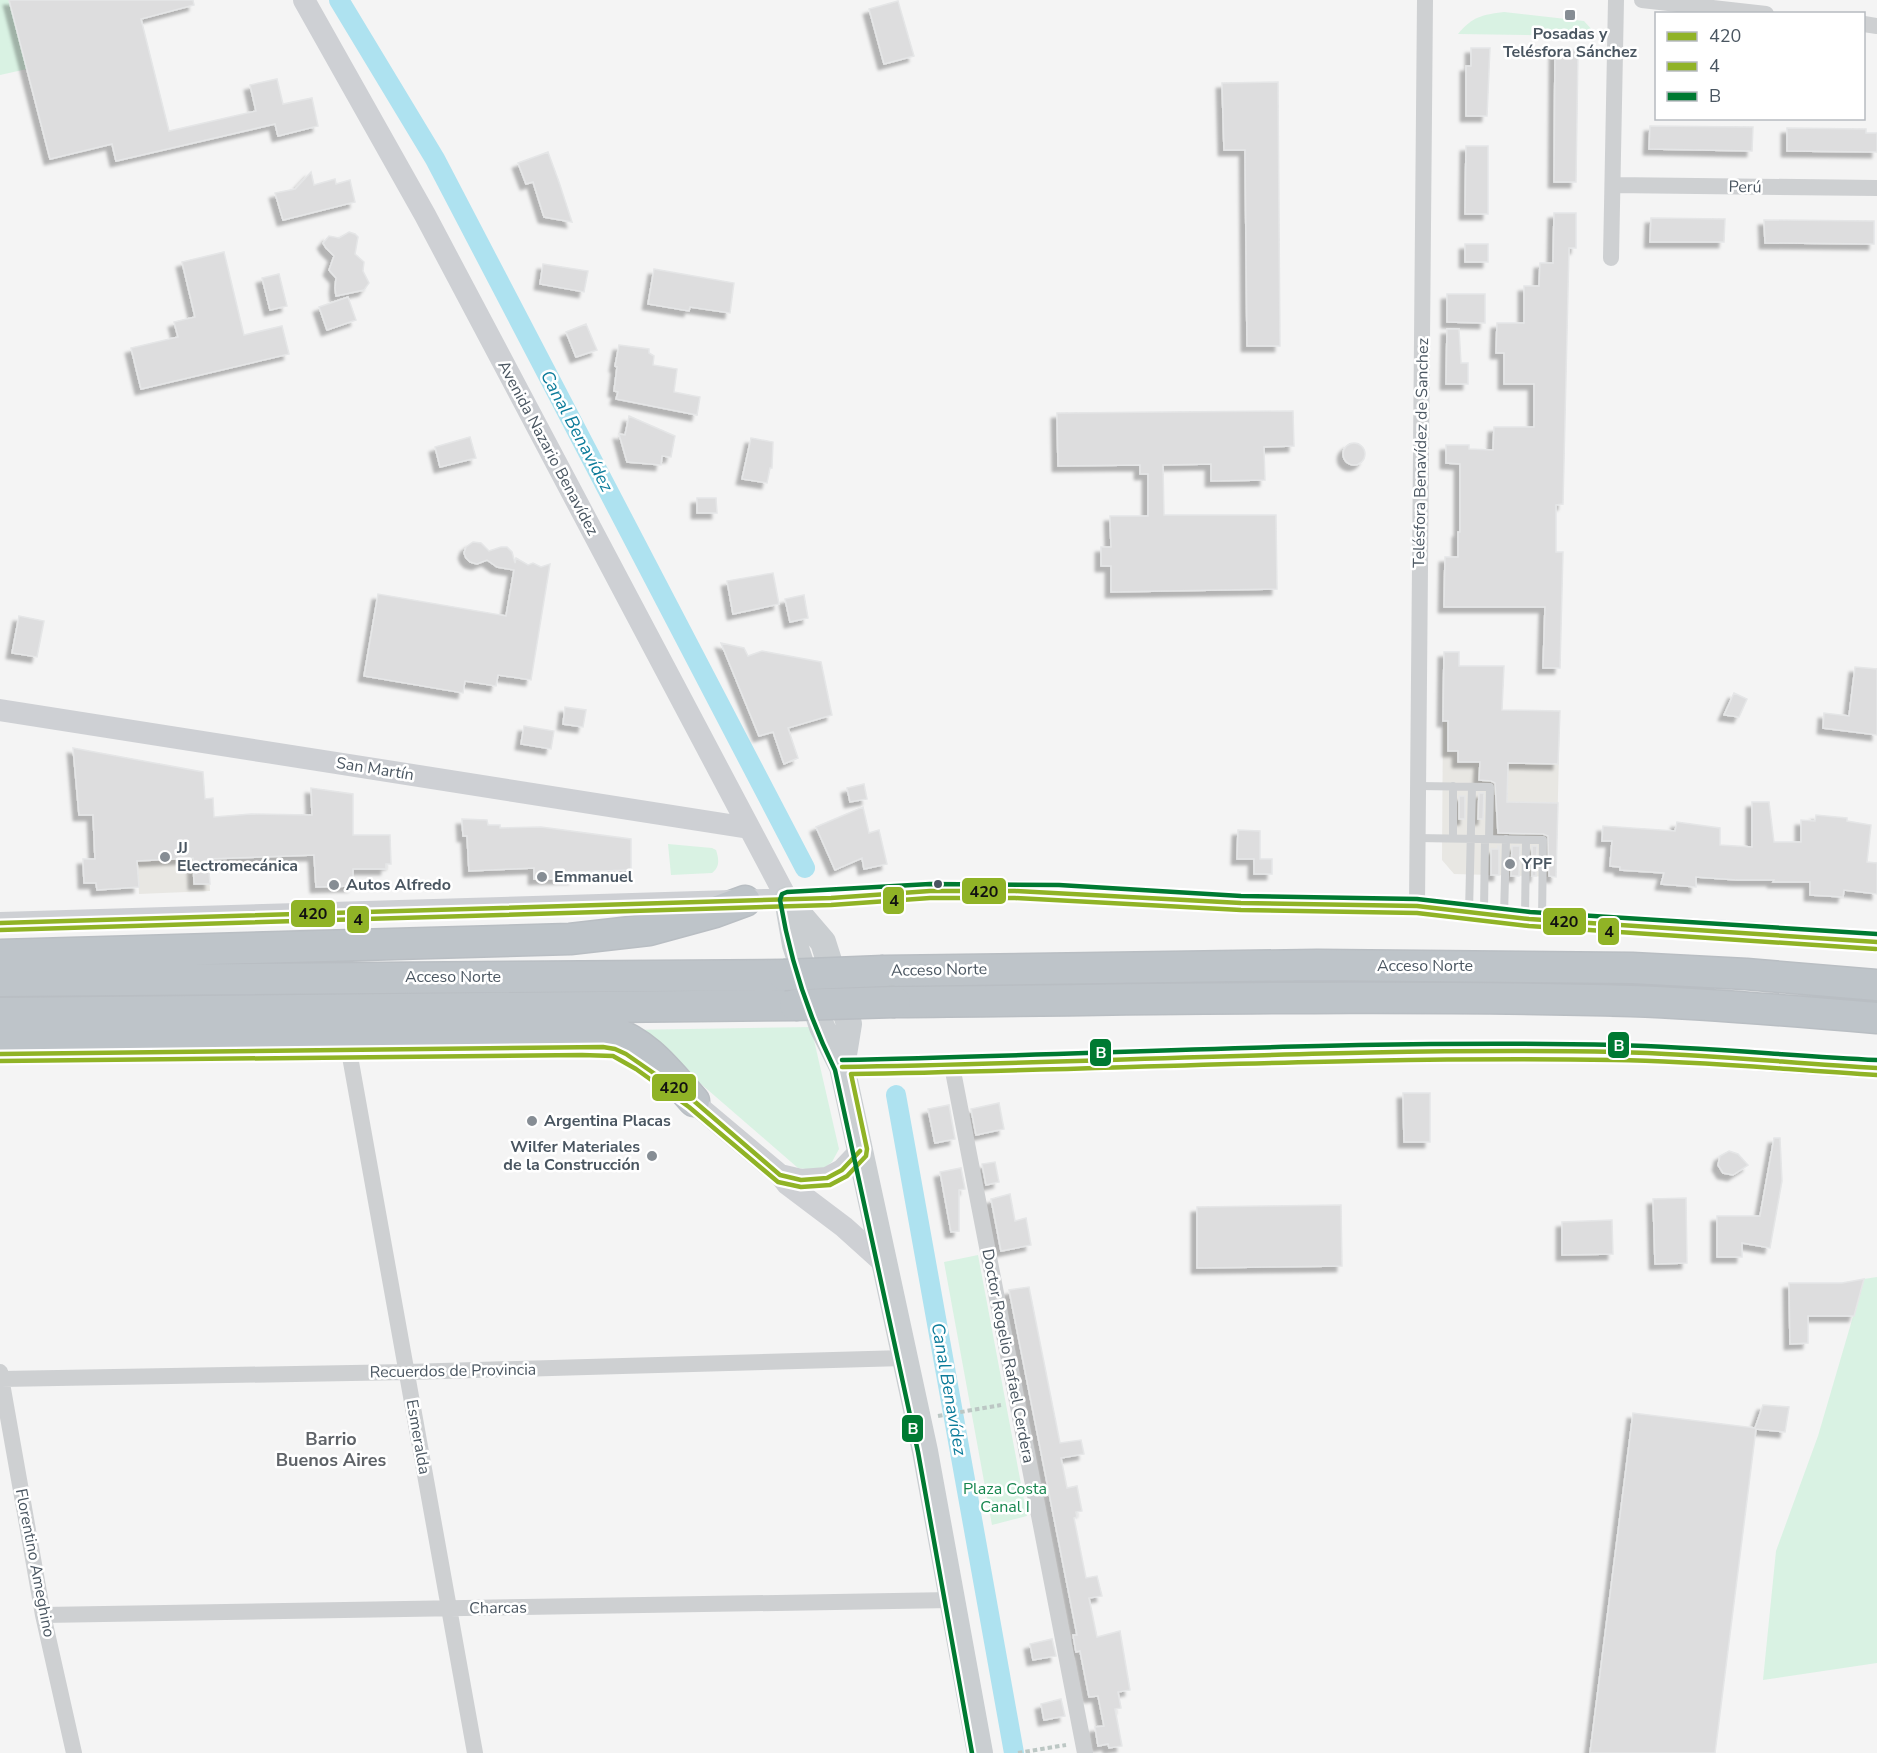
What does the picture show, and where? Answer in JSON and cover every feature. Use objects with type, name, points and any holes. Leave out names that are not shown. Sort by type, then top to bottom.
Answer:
[{"type":"highway","points":[[0,955],[570,939],[649,930],[716,912],[746,901]]},
{"type":"highway","name":"Acceso Norte","points":[[0,981],[784,975],[884,971],[1328,965],[1632,968],[1746,974],[1877,985]]},
{"type":"highway","name":"Acceso Norte","points":[[0,1012],[1386,998],[1631,1001],[1746,1007],[1877,1018]]},
{"type":"highway","points":[[0,1038],[608,1030],[650,1052],[694,1101]]},
{"type":"main road","name":"Avenida Nazario Benavídez","points":[[787,899],[795,945],[822,1027],[842,1067],[925,1451],[980,1753]]},
{"type":"street","name":"Avenida Nazario Benavídez","points":[[304,0],[421,206],[787,899]]},
{"type":"street","name":"Telésfora Benavídez de Sanchez","points":[[1417,906],[1425,0]]},
{"type":"street","points":[[1611,258],[1616,0]]},
{"type":"street","points":[[1642,0],[1699,3],[1754,12]]},
{"type":"street","name":"Perú","points":[[1613,185],[1877,188]]},
{"type":"street","name":"San Martín","points":[[0,710],[749,828]]},
{"type":"street","points":[[0,923],[374,910],[746,901],[930,891],[1015,891],[1241,903],[1417,906],[1505,917],[1877,942]]},
{"type":"street","points":[[0,1054],[582,1047],[615,1049],[640,1063],[694,1101],[780,1175],[787,1184],[844,1227],[884,1263]]},
{"type":"street","name":"Esmeralda","points":[[349,1050],[475,1753]]},
{"type":"street","points":[[842,1067],[952,1066],[1366,1053],[1583,1052],[1660,1054],[1877,1068]]},
{"type":"street","name":"Doctor Rogelio Rafael Cerdera","points":[[952,1066],[1079,1748]]},
{"type":"street","points":[[780,1175],[801,1180],[827,1178],[842,1170],[860,1151]]},
{"type":"street","name":"Recuerdos de Provincia","points":[[1,1375],[407,1372],[904,1358]]},
{"type":"street","name":"Florentino Ameghino","points":[[1,1375],[43,1615],[74,1753]]},
{"type":"street","name":"Charcas","points":[[43,1615],[952,1600]]},
{"type":"lane","points":[[1418,786],[1490,787],[1487,839],[1505,917]]},
{"type":"lane","points":[[1453,838],[1454,786]]},
{"type":"lane","points":[[1472,787],[1470,838],[1505,917]]},
{"type":"lane","points":[[1418,838],[1544,840],[1505,917]]},
{"type":"lane","points":[[1505,917],[1506,839]]},
{"type":"lane","points":[[1505,917],[1526,840]]},
{"type":"path","points":[[945,1415],[1008,1404]]},
{"type":"path","points":[[1018,1753],[1079,1748]]},
{"type":"shaded area","points":[[1443,709],[1560,711],[1556,877],[1454,874],[1442,860]]},
{"type":"shaded area","points":[[132,759],[203,772],[210,891],[139,894]]},
{"type":"green space","points":[[0,0],[9,0],[27,69],[0,75]]},
{"type":"green space","points":[[1504,12],[1584,21],[1595,36],[1458,34],[1468,23],[1478,17]]},
{"type":"green space","points":[[668,844],[716,850],[718,863],[716,868],[712,873],[671,875]]},
{"type":"green space","points":[[811,1027],[839,1149],[832,1162],[820,1171],[798,1168],[686,1071],[627,1030]]},
{"type":"green space","name":"Plaza Costa Canal I","points":[[978,1255],[1027,1516],[992,1525],[944,1262]]},
{"type":"green space","points":[[1877,1277],[1877,1663],[1763,1680],[1776,1551],[1818,1436],[1864,1279]]},
{"type":"building","points":[[9,0],[193,0],[194,5],[141,19],[169,131],[256,111],[250,85],[277,79],[283,104],[312,98],[318,126],[278,136],[275,124],[116,161],[112,144],[50,159]]},
{"type":"building","points":[[898,1],[914,56],[884,64],[869,9]]},
{"type":"building","points":[[1471,48],[1490,48],[1487,116],[1466,116],[1466,66],[1471,66]]},
{"type":"building","points":[[1555,49],[1578,50],[1576,182],[1554,182]]},
{"type":"building","points":[[1278,82],[1280,346],[1247,346],[1245,150],[1224,150],[1222,83]]},
{"type":"building","points":[[1650,126],[1753,127],[1752,151],[1649,149]]},
{"type":"building","points":[[1787,128],[1866,129],[1866,133],[1877,133],[1877,152],[1787,151]]},
{"type":"building","points":[[1466,146],[1488,146],[1488,214],[1465,214]]},
{"type":"building","points":[[548,152],[572,222],[544,217],[533,182],[526,184],[518,163]]},
{"type":"building","points":[[311,172],[314,185],[335,179],[336,184],[350,180],[355,202],[283,220],[275,193],[295,189]]},
{"type":"building","points":[[1554,213],[1576,213],[1576,248],[1569,248],[1563,504],[1556,505],[1556,552],[1563,552],[1560,668],[1543,668],[1545,607],[1444,607],[1445,557],[1458,557],[1458,532],[1460,532],[1460,464],[1446,463],[1446,445],[1469,445],[1469,449],[1493,450],[1494,427],[1534,427],[1534,384],[1504,384],[1504,353],[1496,353],[1497,323],[1524,323],[1524,286],[1539,286],[1540,263],[1553,263]]},
{"type":"building","points":[[1651,218],[1725,219],[1724,242],[1650,242]]},
{"type":"building","points":[[1764,220],[1874,221],[1874,244],[1765,243]]},
{"type":"building","points":[[349,232],[358,237],[355,254],[364,262],[363,271],[369,283],[364,290],[336,296],[336,278],[329,270],[334,256],[323,243],[329,236],[339,238]]},
{"type":"building","points":[[1465,244],[1488,244],[1488,262],[1465,262]]},
{"type":"building","points":[[224,252],[244,335],[282,326],[289,354],[141,389],[131,348],[178,337],[174,322],[195,317],[182,262]]},
{"type":"building","points":[[543,264],[588,271],[584,292],[540,284]]},
{"type":"building","points":[[654,269],[734,283],[730,313],[690,307],[689,311],[648,304]]},
{"type":"building","points":[[279,274],[287,306],[270,310],[262,278]]},
{"type":"building","points":[[1447,294],[1485,294],[1485,323],[1447,322]]},
{"type":"building","points":[[348,297],[356,320],[327,330],[319,307]]},
{"type":"building","points":[[586,324],[597,350],[576,357],[566,332]]},
{"type":"building","points":[[1447,329],[1459,329],[1461,363],[1468,363],[1468,384],[1446,384]]},
{"type":"building","points":[[619,345],[649,349],[649,353],[654,356],[653,365],[677,369],[674,392],[700,397],[697,415],[616,399],[618,392],[614,391],[617,367],[615,366]]},
{"type":"building","points":[[1293,411],[1294,446],[1264,447],[1265,480],[1211,481],[1211,464],[1163,465],[1164,515],[1276,515],[1277,589],[1111,592],[1111,566],[1101,566],[1101,547],[1111,547],[1110,516],[1148,516],[1148,474],[1140,474],[1140,465],[1058,466],[1057,413]]},
{"type":"building","points":[[629,416],[675,436],[671,457],[662,456],[661,465],[627,462],[619,434],[625,435]]},
{"type":"building","points":[[470,437],[476,458],[440,467],[435,447]]},
{"type":"building","points":[[751,438],[773,442],[772,468],[770,468],[767,483],[742,479]]},
{"type":"building","points":[[1354,443],[1362,446],[1365,454],[1362,462],[1354,465],[1346,462],[1343,454],[1346,446]]},
{"type":"building","points":[[697,498],[716,498],[717,513],[697,513]]},
{"type":"building","points":[[473,542],[481,543],[489,551],[507,547],[512,552],[515,563],[516,558],[528,565],[533,563],[541,567],[550,564],[531,680],[498,675],[496,686],[465,681],[463,693],[364,676],[378,594],[506,616],[514,570],[497,567],[487,560],[477,564],[470,562],[464,553],[466,547]]},
{"type":"building","points":[[773,573],[779,604],[733,614],[727,581]]},
{"type":"building","points":[[804,595],[808,618],[790,622],[785,599]]},
{"type":"building","points":[[19,616],[44,621],[37,657],[12,653]]},
{"type":"building","points":[[721,643],[744,648],[748,656],[762,651],[821,662],[832,715],[788,728],[798,758],[784,764],[773,732],[759,736]]},
{"type":"building","points":[[1444,652],[1459,652],[1459,666],[1504,666],[1502,710],[1560,711],[1558,764],[1508,763],[1507,802],[1558,803],[1556,877],[1549,876],[1548,836],[1498,833],[1495,783],[1479,780],[1480,762],[1458,762],[1458,751],[1448,751],[1448,721],[1443,721]]},
{"type":"building","points":[[1855,667],[1877,669],[1877,735],[1823,728],[1824,713],[1849,716]]},
{"type":"building","points":[[1734,693],[1747,699],[1739,717],[1724,715]]},
{"type":"building","points":[[565,707],[586,710],[583,727],[563,724]]},
{"type":"building","points":[[524,726],[554,731],[551,749],[521,744]]},
{"type":"building","points":[[73,748],[203,772],[205,799],[213,798],[214,817],[251,814],[312,815],[311,788],[353,794],[353,835],[390,835],[391,864],[386,864],[386,869],[353,869],[353,886],[316,887],[314,855],[208,859],[210,884],[194,884],[193,858],[137,861],[139,887],[97,890],[96,883],[84,883],[83,859],[95,859],[93,815],[79,815]]},
{"type":"building","points":[[864,784],[867,799],[850,802],[847,788]]},
{"type":"building","points":[[1479,793],[1484,793],[1483,819],[1478,819]]},
{"type":"building","points":[[1459,796],[1465,796],[1465,819],[1459,819]]},
{"type":"building","points":[[1752,802],[1769,802],[1774,842],[1801,842],[1801,820],[1815,821],[1816,815],[1847,818],[1847,821],[1871,825],[1867,862],[1877,863],[1877,894],[1844,890],[1843,897],[1810,895],[1810,882],[1773,882],[1774,880],[1696,877],[1696,887],[1661,884],[1664,873],[1620,870],[1620,867],[1610,866],[1612,841],[1602,841],[1603,826],[1675,831],[1677,822],[1720,828],[1720,845],[1752,847]]},
{"type":"building","points":[[863,807],[869,833],[879,830],[887,864],[864,869],[862,858],[835,870],[816,827]]},
{"type":"building","points":[[462,819],[487,820],[488,825],[500,825],[500,828],[541,827],[631,839],[631,870],[574,872],[574,878],[534,879],[534,868],[469,871],[467,836],[463,836]]},
{"type":"building","points":[[1238,830],[1260,831],[1260,859],[1272,859],[1272,874],[1254,874],[1254,859],[1237,859]]},
{"type":"building","points":[[1498,846],[1499,875],[1491,875],[1491,849],[1498,849]]},
{"type":"building","points":[[1512,846],[1520,846],[1519,876],[1511,876]]},
{"type":"building","points":[[1532,846],[1537,846],[1536,876],[1532,876]]},
{"type":"building","points":[[1403,1093],[1430,1093],[1430,1142],[1404,1142]]},
{"type":"building","points":[[999,1103],[1004,1129],[976,1135],[971,1109]]},
{"type":"building","points":[[949,1105],[955,1139],[935,1143],[928,1109]]},
{"type":"building","points":[[1774,1138],[1780,1138],[1782,1181],[1770,1248],[1742,1243],[1742,1257],[1717,1257],[1717,1216],[1760,1216]]},
{"type":"building","points":[[1729,1151],[1738,1154],[1748,1165],[1733,1175],[1723,1173],[1718,1165],[1720,1156]]},
{"type":"building","points":[[995,1162],[999,1182],[986,1185],[982,1164]]},
{"type":"building","points":[[961,1168],[965,1189],[959,1190],[959,1231],[951,1232],[940,1172]]},
{"type":"building","points":[[1010,1194],[1015,1221],[1026,1218],[1031,1245],[1001,1251],[991,1199]]},
{"type":"building","points":[[1686,1198],[1687,1263],[1655,1264],[1653,1199]]},
{"type":"building","points":[[1341,1205],[1342,1266],[1197,1268],[1197,1207]]},
{"type":"building","points":[[1612,1220],[1613,1254],[1562,1255],[1562,1222]]},
{"type":"building","points":[[1864,1279],[1854,1316],[1808,1316],[1808,1343],[1790,1344],[1789,1283],[1842,1283]]},
{"type":"building","points":[[1029,1287],[1060,1443],[1081,1440],[1084,1454],[1061,1458],[1067,1488],[1077,1486],[1082,1511],[1076,1512],[1077,1517],[1074,1518],[1086,1578],[1097,1576],[1102,1596],[1089,1598],[1097,1637],[1120,1631],[1130,1690],[1118,1692],[1121,1708],[1115,1709],[1122,1746],[1109,1748],[1108,1744],[1098,1746],[1095,1727],[1104,1726],[1098,1696],[1089,1697],[1080,1651],[1076,1652],[1073,1635],[1077,1635],[1009,1290]]},
{"type":"building","points":[[1763,1405],[1789,1407],[1785,1432],[1756,1429],[1715,1753],[1590,1753],[1633,1413],[1755,1428]]},
{"type":"building","points":[[1052,1639],[1056,1656],[1033,1660],[1030,1644]]},
{"type":"building","points":[[1061,1699],[1065,1716],[1044,1720],[1041,1704]]},
{"type":"waterway","name":"Canal Benavídez","points":[[339,0],[435,159],[805,868]]},
{"type":"waterway","name":"Canal Benavídez","points":[[896,1095],[1014,1753]]},
{"type":"transit line","name":"B","points":[[972,1753],[918,1452],[835,1070],[816,1029],[795,966],[780,900],[782,894],[930,884],[1059,885],[1241,896],[1417,899],[1530,912],[1877,934]]},
{"type":"transit line","name":"420","points":[[0,923],[831,898],[930,891],[1015,891],[1241,903],[1417,906],[1529,919],[1877,942]]},
{"type":"transit line","name":"4","points":[[0,930],[831,905],[930,898],[1015,898],[1241,910],[1417,913],[1529,926],[1876,949]]},
{"type":"transit line","name":"B","points":[[842,1060],[1423,1044],[1650,1046],[1877,1060]]},
{"type":"transit line","name":"420","points":[[0,1054],[603,1047],[626,1054],[694,1101],[780,1175],[801,1180],[827,1178],[842,1170],[860,1151]]},
{"type":"transit line","name":"420","points":[[842,1067],[1326,1053],[1520,1051],[1650,1053],[1877,1068]]},
{"type":"transit line","name":"4","points":[[0,1061],[613,1056],[636,1069],[689,1107],[778,1182],[801,1187],[830,1185],[847,1176],[866,1156],[867,1149],[851,1074],[1519,1059],[1680,1062],[1877,1075]]},
{"type":"place","name":"Posadas y Telésfora Sánchez","points":[[1570,15]]},
{"type":"place","name":"JJ Electromecánica","points":[[165,857]]},
{"type":"place","name":"YPF","points":[[1510,864]]},
{"type":"place","name":"Emmanuel","points":[[542,877]]},
{"type":"place","name":"Autos Alfredo","points":[[334,885]]},
{"type":"place","name":"Argentina Placas","points":[[532,1121]]},
{"type":"place","name":"Wilfer Materiales de la Construcción","points":[[652,1156]]},
{"type":"district","name":"Barrio Buenos Aires","points":[[331,1449]]}]
